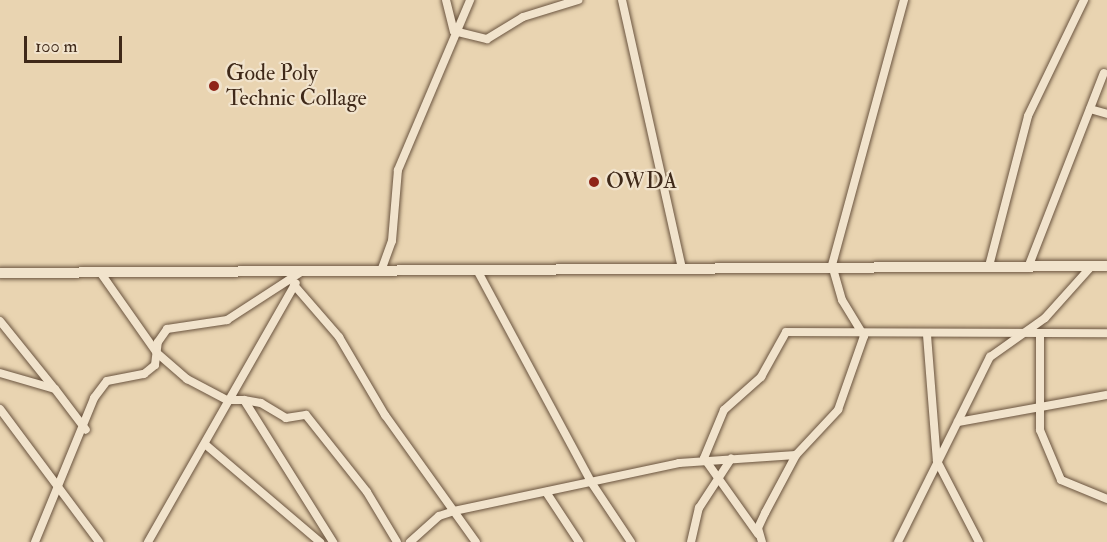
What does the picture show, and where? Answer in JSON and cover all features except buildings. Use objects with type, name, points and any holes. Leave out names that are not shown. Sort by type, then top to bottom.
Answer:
[{"type":"street","points":[[446,0],[454,31]]},
{"type":"street","points":[[381,271],[392,241],[398,170],[454,31],[470,0]]},
{"type":"street","points":[[454,31],[487,39],[523,17],[578,0]]},
{"type":"street","points":[[622,0],[681,268]]},
{"type":"street","points":[[864,336],[842,300],[832,265],[904,0]]},
{"type":"street","points":[[989,266],[1028,116],[1084,0]]},
{"type":"street","points":[[1029,265],[1104,73]]},
{"type":"street","points":[[1090,110],[1107,114]]},
{"type":"street","points":[[0,273],[832,265],[1029,265],[1089,269],[1107,266]]},
{"type":"street","points":[[898,542],[990,357],[1026,334],[1089,269]]},
{"type":"street","points":[[477,270],[591,482],[631,542]]},
{"type":"street","points":[[148,542],[206,445],[227,399],[303,271]]},
{"type":"street","points":[[35,542],[86,430],[94,398],[107,381],[144,374],[155,365],[167,329],[226,320],[303,271]]},
{"type":"street","points":[[100,273],[158,353],[187,379],[227,399],[261,403],[286,418],[306,415],[367,492],[396,542]]},
{"type":"street","points":[[294,285],[339,337],[476,542]]},
{"type":"street","points":[[0,321],[86,430]]},
{"type":"street","points":[[762,542],[704,458],[724,410],[761,376],[786,332],[864,336],[1107,333]]},
{"type":"street","points":[[1040,334],[1040,430],[1061,480],[1107,499]]},
{"type":"street","points":[[927,335],[938,461],[979,542]]},
{"type":"street","points":[[758,534],[796,455],[838,410],[864,336]]},
{"type":"street","points":[[0,373],[25,376],[55,389]]},
{"type":"street","points":[[958,422],[1040,405],[1107,395]]},
{"type":"street","points":[[244,400],[333,542]]},
{"type":"street","points":[[0,409],[4,422],[99,542]]},
{"type":"street","points":[[206,445],[316,541]]},
{"type":"street","points":[[410,542],[439,516],[454,511],[679,463],[707,463],[731,459],[796,455]]},
{"type":"street","points":[[691,542],[699,508],[705,504],[716,476],[731,459]]},
{"type":"street","points":[[546,492],[579,542]]},
{"type":"place","name":"Gode Poly Technic Collage","points":[[214,86]]},
{"type":"place","name":"OWDA","points":[[594,182]]}]
